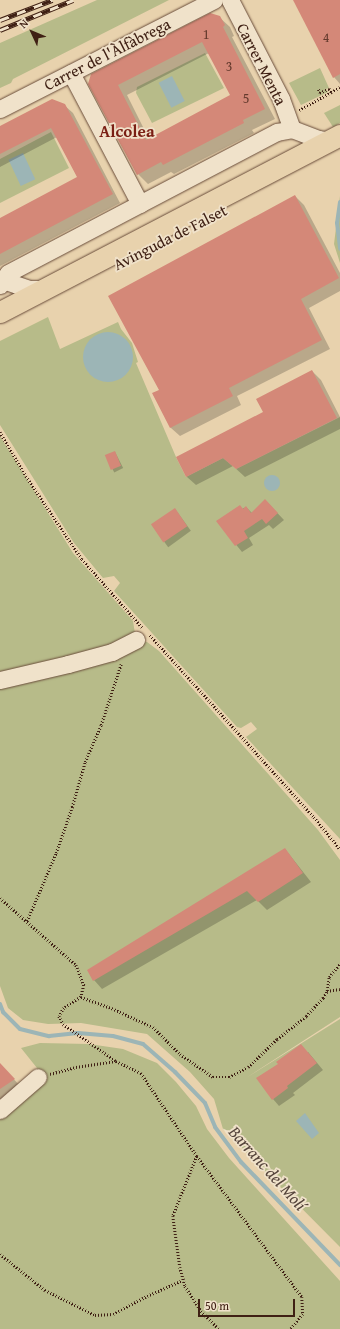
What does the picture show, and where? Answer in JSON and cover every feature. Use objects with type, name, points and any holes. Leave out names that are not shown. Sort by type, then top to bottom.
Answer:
[{"type":"main road","name":"Avinguda de Falset","points":[[0,312],[337,142]]},
{"type":"main road","name":"Avinguda de Falset","points":[[0,325],[337,142]]},
{"type":"street","name":"Carrer de l'Àlfàbrega","points":[[0,109],[214,0]]},
{"type":"street","name":"Carrer Menta","points":[[230,0],[281,99],[292,129]]},
{"type":"street","points":[[71,73],[140,204]]},
{"type":"street","points":[[44,290],[29,289],[1,281],[8,274],[277,132],[292,129],[318,140],[337,142]]},
{"type":"street","points":[[0,680],[112,652],[139,637]]},
{"type":"street","points":[[0,1110],[38,1077]]},
{"type":"path","points":[[298,110],[340,87]]},
{"type":"path","points":[[318,89],[320,92],[329,89],[331,92]]},
{"type":"path","points":[[0,432],[26,476],[82,559],[139,637],[309,812],[340,849]]},
{"type":"path","points":[[27,921],[56,853],[72,807],[85,762],[139,637]]},
{"type":"path","points":[[0,898],[76,965],[84,985],[81,997],[64,1008],[59,1016],[63,1024],[116,1062],[141,1072],[197,1156],[302,1297],[304,1314],[291,1329]]},
{"type":"path","points":[[81,997],[109,1007],[153,1027],[180,1054],[213,1077],[229,1077],[248,1067],[277,1039],[306,1016],[324,998],[327,991],[329,977],[340,964]]},
{"type":"path","points":[[327,991],[340,989]]},
{"type":"path","points":[[38,1077],[76,1067],[116,1062]]},
{"type":"path","points":[[197,1156],[173,1216],[180,1267],[185,1286],[201,1311],[219,1329]]},
{"type":"path","points":[[0,1254],[45,1290],[78,1306],[94,1316],[113,1314],[147,1296],[183,1280]]},
{"type":"green space","points":[[97,0],[169,0],[13,79],[11,83],[0,88],[0,43]]},
{"type":"green space","points":[[205,53],[224,88],[152,123],[136,93],[137,87]]},
{"type":"green space","points":[[320,68],[329,88],[326,89],[328,92],[301,105],[289,83]]},
{"type":"green space","points":[[340,105],[340,123],[333,127],[324,113]]},
{"type":"green space","points":[[51,132],[69,168],[0,203],[0,159]]},
{"type":"green space","points":[[340,196],[340,263],[334,244]]},
{"type":"green space","points":[[48,317],[60,349],[118,322],[121,329],[132,343],[138,362],[136,363],[186,477],[223,458],[236,469],[340,417],[340,839],[246,737],[257,729],[251,722],[241,728],[237,727],[114,591],[120,583],[114,576],[103,578],[74,543],[0,425],[0,341]]},
{"type":"green space","points":[[0,436],[73,553],[133,621],[136,640],[147,642],[159,651],[318,830],[340,860],[340,1017],[246,1078],[340,1019],[340,1247],[223,1129],[214,1099],[190,1072],[147,1034],[81,1023],[48,1024],[23,1020],[8,1008],[0,986]]},
{"type":"green space","points":[[40,1043],[89,1044],[123,1049],[157,1063],[176,1082],[196,1106],[207,1129],[229,1158],[340,1281],[340,1329],[0,1329],[0,1118],[45,1078],[21,1048]]},
{"type":"water","points":[[172,76],[185,101],[171,108],[159,83]]},
{"type":"water","points":[[23,153],[35,179],[21,186],[8,160]]},
{"type":"water","points":[[103,332],[113,332],[126,339],[133,352],[133,362],[126,375],[113,382],[103,382],[94,378],[87,371],[83,362],[83,352],[87,343],[94,336]]},
{"type":"water","points":[[272,475],[279,480],[280,483],[275,490],[272,491],[265,486],[264,483],[269,476]]},
{"type":"water","points":[[305,1113],[319,1133],[312,1139],[296,1121]]},
{"type":"building","points":[[293,0],[340,0],[340,74],[333,78]]},
{"type":"building","points":[[210,13],[220,16],[225,25],[223,27],[265,109],[243,120],[244,123],[163,165],[161,162],[137,175],[88,84],[91,74]],"holes":[[[202,42],[230,95],[146,140],[118,85]]]},
{"type":"building","points":[[52,99],[65,104],[113,194],[0,254],[0,218],[77,177],[51,128],[0,154],[0,126]]},
{"type":"building","points":[[295,195],[339,278],[301,299],[322,340],[229,388],[233,396],[170,428],[152,393],[159,390],[108,296]]},
{"type":"building","points":[[312,370],[337,418],[236,469],[223,458],[186,477],[176,457],[263,412],[256,399]]},
{"type":"building","points":[[115,451],[121,466],[111,470],[105,455]]},
{"type":"building","points":[[265,499],[278,513],[266,524],[262,519],[244,531],[248,538],[235,546],[216,521],[240,505],[243,509],[246,506],[251,513]]},
{"type":"building","points":[[175,508],[187,526],[163,542],[151,524]]},
{"type":"building","points":[[285,848],[303,873],[258,902],[247,891],[93,981],[87,970]]},
{"type":"building","points":[[301,1044],[317,1063],[287,1086],[288,1088],[272,1100],[256,1078],[278,1064],[276,1062]]},
{"type":"building","points":[[0,1063],[15,1079],[0,1089]]},
{"type":"waterway","points":[[340,202],[337,223],[340,249]]},
{"type":"waterway","name":"Barranc del Molí","points":[[0,1004],[3,1012],[20,1029],[49,1036],[78,1033],[113,1036],[143,1044],[175,1072],[205,1103],[215,1127],[241,1162],[340,1265]]},
{"type":"railway","points":[[0,20],[52,0]]},
{"type":"railway","points":[[0,30],[73,0]]},
{"type":"district","name":"Alcolea","points":[[127,131]]}]
